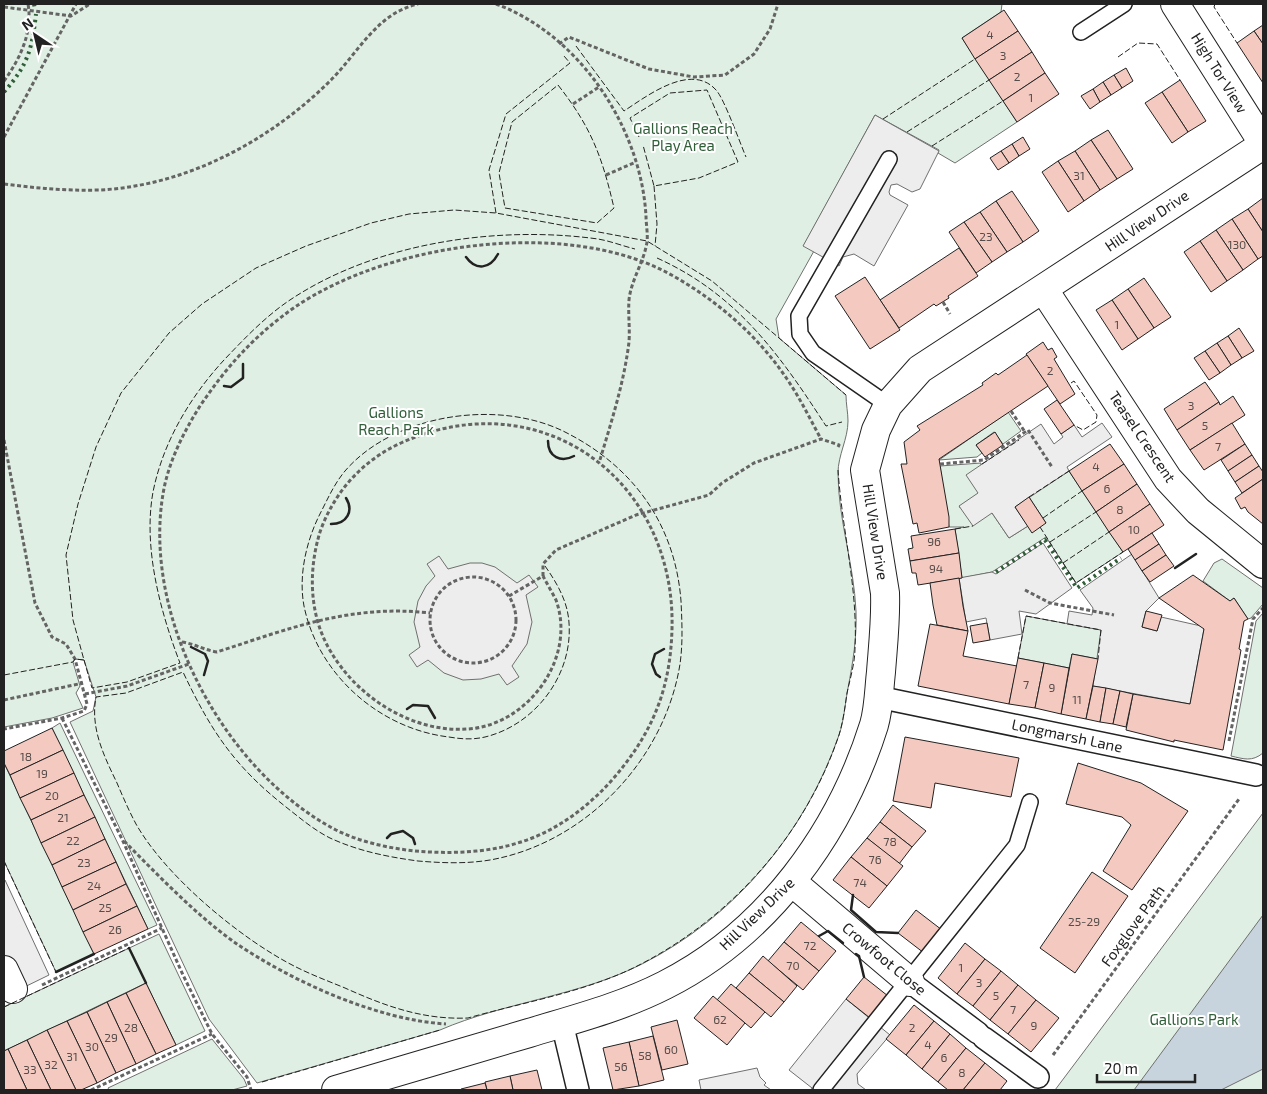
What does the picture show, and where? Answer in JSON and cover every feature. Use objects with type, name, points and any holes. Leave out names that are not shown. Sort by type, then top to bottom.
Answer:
[{"type":"street","name":"High Tor View","points":[[1175,4],[1263,144]]},
{"type":"street","name":"Hill View Drive","points":[[336,1090],[605,1011],[665,985],[715,955],[760,916],[792,882],[822,838],[842,804],[874,724],[886,612],[885,593],[865,470],[876,430],[888,405],[920,369],[1044,290],[1263,144]]},
{"type":"street","name":"Teasel Crescent","points":[[1044,290],[1168,479],[1198,511],[1263,564]]},
{"type":"street","name":"Longmarsh Lane","points":[[878,697],[1256,775]]},
{"type":"street","name":"Crowfoot Close","points":[[792,882],[910,982],[1038,1077]]},
{"type":"street","points":[[562,1023],[578,1090]]},
{"type":"lane","points":[[1081,32],[1124,4]]},
{"type":"lane","points":[[888,405],[813,353],[800,334],[799,316],[889,159]]},
{"type":"lane","points":[[821,1090],[910,982],[1017,845],[1030,802]]},
{"type":"path","points":[[4,81],[14,67],[26,43],[28,4]]},
{"type":"path","points":[[4,137],[76,4]]},
{"type":"path","points":[[4,7],[71,16],[90,4]]},
{"type":"path","points":[[4,184],[52,190],[100,190],[155,181],[204,166],[251,143],[299,108],[332,79],[366,37],[390,16],[418,4]]},
{"type":"path","points":[[496,4],[505,6],[531,21],[568,50],[599,87],[619,118],[636,162],[644,197],[647,241],[629,299],[629,340],[623,381],[598,463]]},
{"type":"path","points":[[559,44],[569,37],[649,69],[694,77],[725,75],[754,54],[770,29],[778,4]]},
{"type":"path","points":[[574,104],[599,87]]},
{"type":"path","points":[[606,175],[636,162]]},
{"type":"path","points":[[643,513],[556,550],[543,564],[543,576],[558,604],[560,625],[559,644],[550,675],[527,704],[496,723],[467,729],[434,726],[402,718],[369,696],[332,654],[316,620],[312,584],[314,554],[331,506],[353,475],[387,449],[438,429],[470,423],[497,422],[546,432],[581,450],[622,483],[643,513],[658,538],[668,568],[673,605],[672,663],[652,722],[621,771],[598,794],[561,823],[527,841],[490,850],[431,852],[396,849],[368,842],[334,829],[282,793],[254,767],[231,739],[208,703],[189,664],[166,596],[160,558],[163,493],[174,456],[189,423],[223,372],[257,337],[293,308],[322,291],[350,278],[403,260],[450,249],[494,244],[553,244],[597,248],[642,261],[668,273],[712,300],[743,328],[785,376],[821,439],[754,463],[722,483],[709,495],[643,513]]},
{"type":"path","points":[[943,302],[947,310]]},
{"type":"path","points":[[1011,410],[1025,432]]},
{"type":"path","points":[[940,464],[984,460],[1028,430],[1052,468]]},
{"type":"path","points":[[4,440],[35,603],[52,636],[66,644],[75,659],[87,704],[84,711],[62,718],[4,729]]},
{"type":"path","points":[[509,596],[543,576]]},
{"type":"path","points":[[470,577],[492,582],[509,596],[515,609],[516,623],[513,636],[506,648],[495,657],[482,663],[468,663],[455,659],[443,651],[435,640],[430,627],[431,613],[440,592],[449,585],[470,577]]},
{"type":"path","points":[[1026,590],[1050,604],[1114,614]]},
{"type":"path","points":[[1224,768],[1253,619],[1263,608]]},
{"type":"path","points":[[182,642],[199,645],[204,650],[217,652],[316,620],[377,612],[431,613]]},
{"type":"path","points":[[1240,659],[1245,659]]},
{"type":"path","points":[[85,694],[127,686],[189,664]]},
{"type":"path","points":[[4,700],[82,683]]},
{"type":"path","points":[[62,718],[122,839],[212,1034],[247,1077],[251,1090]]},
{"type":"path","name":"Foxglove Path","points":[[1038,1077],[1256,775]]},
{"type":"path","points":[[122,839],[196,911],[234,942],[268,963],[333,995],[386,1014],[448,1024]]},
{"type":"path","points":[[17,982],[162,928]]},
{"type":"path","points":[[92,1090],[101,1088],[212,1034]]},
{"type":"green space","name":"Gallions Reach Park","points":[[4,4],[1002,4],[1001,12],[962,38],[1017,122],[955,163],[938,153],[939,150],[875,115],[804,245],[814,251],[776,319],[779,338],[846,395],[848,428],[838,473],[841,507],[855,593],[854,650],[841,730],[825,771],[807,806],[763,869],[736,897],[676,945],[642,964],[593,984],[490,1012],[440,1030],[257,1083],[209,1019],[70,722],[93,711],[96,697],[84,660],[75,659],[73,662],[80,686],[76,693],[83,708],[52,718],[4,727]]},
{"type":"green space","points":[[1008,412],[1021,431],[1003,444],[994,432],[976,445],[982,453],[977,457],[939,460]]},
{"type":"green space","points":[[981,463],[979,493],[959,507],[992,513],[1009,538],[1028,526],[1046,523],[1029,497],[1069,471],[1123,552],[1076,583],[1046,537],[992,572],[962,578],[955,529],[964,527],[949,527],[940,466]]},
{"type":"green space","points":[[1222,559],[1263,588],[1263,604],[1251,618],[1248,619],[1234,598],[1230,601],[1203,581],[1214,563]]},
{"type":"green space","points":[[1263,613],[1263,753],[1255,758],[1244,759],[1231,756],[1256,621]]},
{"type":"green space","points":[[1026,616],[1101,630],[1098,659],[1072,654],[1069,668],[1018,658]]},
{"type":"green space","points":[[60,723],[157,925],[148,929],[52,728]]},
{"type":"green space","points":[[4,763],[94,954],[56,972],[4,861]]},
{"type":"green space","name":"Gallions Park","points":[[1263,813],[1263,1090],[1055,1090]]},
{"type":"green space","points":[[159,934],[205,1031],[176,1045],[146,983],[4,1051],[4,1007]]},
{"type":"green space","points":[[212,1039],[244,1079],[247,1086],[232,1090],[109,1090],[108,1088]]},
{"type":"shaded area","points":[[875,115],[939,151],[920,189],[912,192],[897,184],[891,185],[890,195],[908,205],[874,266],[854,254],[843,257],[839,266],[803,246]]},
{"type":"shaded area","points":[[1102,423],[1112,437],[1067,467],[1069,471],[1015,507],[1028,526],[1009,538],[992,513],[973,526],[959,506],[978,493],[966,475],[1041,424],[1054,444],[1063,437],[1061,434],[1074,425],[1082,437]]},
{"type":"shaded area","points":[[1043,543],[1072,588],[1036,614],[1019,611],[1022,634],[990,640],[986,618],[966,622],[959,578],[992,572],[996,574]]},
{"type":"shaded area","points":[[1132,554],[1159,598],[1146,611],[1142,627],[1157,631],[1161,617],[1201,626],[1204,629],[1190,704],[1093,686],[1101,630],[1067,624],[1069,611],[1092,615],[1093,608],[1080,590]]},
{"type":"shaded area","points":[[439,556],[448,569],[470,563],[482,563],[495,567],[517,583],[529,575],[538,587],[526,595],[532,622],[527,644],[512,666],[519,677],[507,685],[499,674],[481,679],[463,680],[444,673],[428,660],[417,667],[409,655],[420,647],[414,622],[418,601],[426,586],[435,576],[427,564]]},
{"type":"shaded area","points":[[4,881],[49,975],[4,997]]},
{"type":"shaded area","points":[[1263,915],[1263,1069],[1221,1090],[1134,1090]]},
{"type":"shaded area","points":[[846,999],[890,1035],[857,1074],[858,1084],[866,1090],[811,1090],[812,1088],[789,1070]]},
{"type":"shaded area","points":[[757,1068],[760,1077],[766,1083],[764,1085],[771,1090],[701,1090],[699,1080]]},
{"type":"building","points":[[1004,10],[1018,31],[975,59],[962,38]]},
{"type":"building","points":[[1263,25],[1263,44],[1254,31]]},
{"type":"building","points":[[1018,31],[1032,52],[989,80],[975,59]]},
{"type":"building","points":[[1254,31],[1263,44],[1263,83],[1237,43]]},
{"type":"building","points":[[1032,52],[1045,73],[1003,101],[989,80]]},
{"type":"building","points":[[1126,68],[1133,81],[1122,88],[1114,75]]},
{"type":"building","points":[[1045,73],[1059,94],[1017,122],[1003,101]]},
{"type":"building","points":[[1114,75],[1122,88],[1111,95],[1103,82]]},
{"type":"building","points":[[1180,80],[1206,121],[1188,132],[1162,92]]},
{"type":"building","points":[[1103,82],[1111,95],[1100,102],[1093,89]]},
{"type":"building","points":[[1093,89],[1100,102],[1090,109],[1081,96]]},
{"type":"building","points":[[1162,92],[1188,132],[1172,143],[1145,103]]},
{"type":"building","points":[[1108,130],[1133,169],[1117,179],[1091,140]]},
{"type":"building","points":[[1023,137],[1030,149],[1019,156],[1012,144]]},
{"type":"building","points":[[1091,140],[1117,179],[1100,190],[1075,151]]},
{"type":"building","points":[[1012,144],[1019,156],[1009,163],[1001,151]]},
{"type":"building","points":[[1001,151],[1009,163],[998,170],[990,158]]},
{"type":"building","points":[[1075,151],[1100,190],[1084,201],[1058,161]]},
{"type":"building","points":[[1058,161],[1084,201],[1068,212],[1042,172]]},
{"type":"building","points":[[1012,191],[1039,231],[1023,242],[996,201]]},
{"type":"building","points":[[1263,198],[1263,232],[1248,209]]},
{"type":"building","points":[[996,201],[1023,242],[1007,252],[980,212]]},
{"type":"building","points":[[1248,209],[1263,232],[1263,256],[1258,259],[1232,219]]},
{"type":"building","points":[[980,212],[1007,252],[992,262],[964,222]]},
{"type":"building","points":[[1232,219],[1258,259],[1243,270],[1216,230]]},
{"type":"building","points":[[964,222],[992,262],[976,273],[949,232]]},
{"type":"building","points":[[1216,230],[1243,270],[1227,281],[1200,241]]},
{"type":"building","points":[[1200,241],[1227,281],[1211,292],[1184,252]]},
{"type":"building","points":[[959,248],[978,276],[948,296],[949,298],[936,306],[934,304],[899,328],[880,300]]},
{"type":"building","points":[[865,277],[900,330],[870,349],[835,296]]},
{"type":"building","points":[[1144,278],[1171,317],[1154,328],[1128,289]]},
{"type":"building","points":[[1128,289],[1154,328],[1138,339],[1112,300]]},
{"type":"building","points":[[1112,300],[1138,339],[1122,350],[1096,310]]},
{"type":"building","points":[[1239,328],[1254,351],[1242,358],[1228,336]]},
{"type":"building","points":[[1228,336],[1242,358],[1231,365],[1217,343]]},
{"type":"building","points":[[1043,342],[1048,350],[1052,348],[1057,357],[1054,359],[1075,394],[1060,404],[1026,354]]},
{"type":"building","points":[[1217,343],[1231,365],[1220,373],[1205,351]]},
{"type":"building","points":[[1205,351],[1220,373],[1209,380],[1194,358]]},
{"type":"building","points":[[1027,355],[1048,386],[939,459],[949,527],[919,533],[917,523],[913,524],[901,464],[907,464],[904,442],[920,430],[917,426],[983,385],[982,383],[996,373],[998,375]]},
{"type":"building","points":[[1205,382],[1219,402],[1177,430],[1164,409]]},
{"type":"building","points":[[1233,396],[1245,415],[1190,450],[1177,430],[1219,402],[1220,405]]},
{"type":"building","points":[[1057,400],[1074,425],[1061,434],[1044,409]]},
{"type":"building","points":[[1232,423],[1245,444],[1204,470],[1190,450]]},
{"type":"building","points":[[995,432],[1003,445],[985,457],[976,445]]},
{"type":"building","points":[[1110,444],[1124,464],[1082,491],[1069,471]]},
{"type":"building","points":[[1245,444],[1252,455],[1228,471],[1221,460]]},
{"type":"building","points":[[1252,455],[1259,466],[1235,482],[1228,471]]},
{"type":"building","points":[[1124,464],[1137,484],[1096,512],[1082,491]]},
{"type":"building","points":[[1259,466],[1263,472],[1263,479],[1242,493],[1235,482]]},
{"type":"building","points":[[1263,479],[1263,524],[1248,512],[1245,507],[1241,509],[1235,498]]},
{"type":"building","points":[[1137,484],[1150,504],[1109,532],[1096,512]]},
{"type":"building","points":[[1029,497],[1046,523],[1032,533],[1015,507]]},
{"type":"building","points":[[1150,504],[1164,525],[1123,552],[1109,532]]},
{"type":"building","points":[[955,529],[959,553],[910,561],[908,549],[913,548],[911,536]]},
{"type":"building","points":[[1152,533],[1159,544],[1135,560],[1128,549]]},
{"type":"building","points":[[1159,544],[1166,555],[1142,571],[1135,560]]},
{"type":"building","points":[[959,553],[962,578],[918,585],[916,573],[912,573],[910,561]]},
{"type":"building","points":[[1166,555],[1174,566],[1150,582],[1142,571]]},
{"type":"building","points":[[1193,575],[1230,601],[1234,598],[1248,619],[1244,621],[1239,649],[1241,650],[1223,750],[1174,740],[1174,742],[1126,730],[1133,694],[1190,704],[1204,629],[1159,598]]},
{"type":"building","points":[[959,578],[968,631],[937,625],[933,605],[930,583]]},
{"type":"building","points":[[1146,611],[1162,615],[1157,631],[1142,627]]},
{"type":"building","points":[[987,623],[990,640],[973,643],[970,626]]},
{"type":"building","points":[[930,624],[968,631],[963,656],[1017,666],[1009,704],[918,686]]},
{"type":"building","points":[[1072,654],[1098,659],[1086,719],[1061,714]]},
{"type":"building","points":[[1018,658],[1044,663],[1035,708],[1009,704]]},
{"type":"building","points":[[1044,663],[1069,668],[1061,714],[1035,708]]},
{"type":"building","points":[[1093,686],[1106,688],[1100,722],[1086,719]]},
{"type":"building","points":[[1106,688],[1120,691],[1113,724],[1100,722]]},
{"type":"building","points":[[1120,691],[1133,694],[1126,727],[1113,724]]},
{"type":"building","points":[[52,728],[63,750],[10,775],[4,763],[4,751]]},
{"type":"building","points":[[905,737],[1019,758],[1011,797],[935,783],[931,808],[893,801]]},
{"type":"building","points":[[63,750],[74,773],[20,798],[10,775]]},
{"type":"building","points":[[1078,763],[1141,783],[1188,811],[1132,890],[1103,871],[1131,825],[1122,817],[1066,804]]},
{"type":"building","points":[[74,773],[84,795],[31,820],[20,798]]},
{"type":"building","points":[[84,795],[95,817],[41,843],[31,820]]},
{"type":"building","points":[[893,805],[926,831],[912,847],[880,822]]},
{"type":"building","points":[[95,817],[105,839],[52,865],[41,843]]},
{"type":"building","points":[[880,822],[912,847],[899,864],[867,838]]},
{"type":"building","points":[[867,838],[903,866],[887,886],[851,857]]},
{"type":"building","points":[[105,839],[116,862],[62,887],[52,865]]},
{"type":"building","points":[[851,857],[887,886],[869,908],[833,880]]},
{"type":"building","points":[[116,862],[126,884],[73,910],[62,887]]},
{"type":"building","points":[[1092,872],[1128,896],[1075,973],[1040,948]]},
{"type":"building","points":[[126,884],[137,906],[83,932],[73,910]]},
{"type":"building","points":[[137,906],[148,929],[94,954],[83,932]]},
{"type":"building","points":[[916,910],[942,930],[924,953],[898,933]]},
{"type":"building","points":[[801,922],[836,951],[819,971],[784,942]]},
{"type":"building","points":[[784,942],[819,971],[803,990],[768,961]]},
{"type":"building","points":[[965,943],[985,959],[957,994],[938,978]]},
{"type":"building","points":[[763,956],[797,986],[784,1002],[749,973]]},
{"type":"building","points":[[985,959],[1001,971],[973,1006],[957,994]]},
{"type":"building","points":[[1001,971],[1018,985],[990,1020],[973,1006]]},
{"type":"building","points":[[749,973],[784,1002],[771,1017],[736,988]]},
{"type":"building","points":[[864,977],[888,996],[870,1018],[846,999]]},
{"type":"building","points":[[146,983],[176,1045],[156,1054],[126,993]]},
{"type":"building","points":[[731,984],[765,1012],[751,1028],[717,1000]]},
{"type":"building","points":[[1018,985],[1036,1000],[1008,1034],[990,1020]]},
{"type":"building","points":[[126,993],[156,1054],[136,1064],[107,1002]]},
{"type":"building","points":[[713,996],[745,1023],[727,1045],[694,1018]]},
{"type":"building","points":[[1036,1000],[1059,1018],[1031,1052],[1008,1034]]},
{"type":"building","points":[[107,1002],[136,1064],[116,1073],[87,1012]]},
{"type":"building","points":[[914,1005],[934,1021],[906,1055],[886,1039]]},
{"type":"building","points":[[87,1012],[116,1073],[97,1083],[67,1021]]},
{"type":"building","points":[[677,1020],[688,1064],[662,1070],[651,1027]]},
{"type":"building","points":[[67,1021],[97,1083],[81,1090],[76,1090],[47,1030]]},
{"type":"building","points":[[934,1021],[950,1034],[922,1069],[906,1055]]},
{"type":"building","points":[[47,1030],[76,1090],[51,1090],[27,1040]]},
{"type":"building","points":[[950,1034],[966,1048],[938,1082],[922,1069]]},
{"type":"building","points":[[653,1036],[664,1080],[639,1086],[629,1042]]},
{"type":"building","points":[[27,1040],[51,1090],[27,1090],[8,1049]]},
{"type":"building","points":[[629,1042],[639,1086],[613,1090],[603,1048]]},
{"type":"building","points":[[966,1048],[985,1063],[963,1090],[948,1090],[938,1082]]},
{"type":"building","points":[[8,1049],[27,1090],[4,1090],[4,1051]]},
{"type":"building","points":[[985,1063],[1007,1081],[1000,1090],[963,1090]]},
{"type":"building","points":[[537,1070],[542,1090],[513,1090],[510,1076]]},
{"type":"building","points":[[510,1076],[513,1090],[487,1090],[485,1082]]},
{"type":"building","points":[[485,1083],[487,1090],[461,1090],[461,1089]]},
{"type":"hedge","points":[[34,4],[35,9]]},
{"type":"hedge","points":[[4,92],[19,73],[28,56],[36,14]]},
{"type":"hedge","points":[[996,572],[1045,540],[1077,588],[1121,558]]},
{"type":"fence","points":[[1215,4],[1214,7],[1237,43]]},
{"type":"fence","points":[[1118,57],[1138,43],[1157,44],[1180,80]]},
{"type":"fence","points":[[576,46],[624,111],[669,84],[694,79],[706,82],[719,95],[746,157]]},
{"type":"fence","points":[[496,213],[489,170],[506,114],[570,63],[564,56]]},
{"type":"fence","points":[[883,119],[975,59]]},
{"type":"fence","points":[[907,132],[989,80]]},
{"type":"fence","points":[[558,85],[587,129],[605,173],[614,208],[597,223],[505,208],[499,173],[512,122],[558,85]]},
{"type":"fence","points":[[639,137],[630,118],[670,93],[707,90],[738,162],[699,178],[654,186],[643,145]]},
{"type":"fence","points":[[932,146],[1003,101]]},
{"type":"fence","points":[[654,186],[657,224],[655,246]]},
{"type":"fence","points":[[4,675],[73,662],[75,659],[84,660],[73,620],[66,555],[78,504],[96,447],[121,393],[169,333],[202,304],[256,268],[306,246],[371,223],[409,214],[454,210],[496,213],[647,241],[712,281],[846,395]]},
{"type":"fence","points":[[84,660],[92,688],[127,682],[180,663],[160,601],[152,557],[150,513],[158,473],[171,438],[200,389],[239,344],[287,302],[321,282],[358,265],[396,252],[436,243],[477,237],[559,235],[598,239],[635,249]]},
{"type":"fence","points":[[657,258],[711,289],[734,308],[773,351],[826,426],[842,422]]},
{"type":"fence","points":[[1071,383],[1074,381],[1097,415],[1096,422],[1083,430],[1074,425]]},
{"type":"fence","points":[[545,566],[554,579],[567,608],[569,642],[565,661],[557,679],[535,709],[503,731],[480,738],[458,738],[424,732],[399,723],[376,710],[356,694],[338,676],[323,654],[311,631],[302,594],[303,569],[308,544],[335,485],[345,471],[366,452],[390,436],[418,425],[448,418],[478,415],[508,416],[537,421],[563,431],[588,445],[610,461],[629,479],[646,500],[670,546],[677,573],[681,601],[682,648],[671,699],[657,732],[639,763],[615,791],[588,816],[558,836],[525,851],[490,860],[454,863],[418,861],[351,847],[313,828],[252,777],[214,730],[183,672],[126,693],[96,697],[95,720],[99,741],[133,819],[149,844],[166,865],[207,905],[252,941],[308,973],[375,1001],[420,1014],[435,1017],[468,1018],[580,988],[623,973],[643,963],[707,921],[736,896],[763,868],[786,838],[807,805],[825,771],[839,735],[855,654],[852,581],[838,470]]},
{"type":"fence","points":[[982,464],[1019,440]]},
{"type":"fence","points":[[1029,497],[1069,471]]},
{"type":"fence","points":[[1043,518],[1082,491]]},
{"type":"fence","points":[[1050,542],[1096,512]]},
{"type":"fence","points":[[955,529],[973,526]]},
{"type":"fence","points":[[1040,527],[1076,583],[1123,552]]},
{"type":"fence","points":[[1063,563],[1109,532]]},
{"type":"fence","points":[[1018,658],[1026,616],[1101,630],[1098,659]]},
{"type":"fence","points":[[4,644],[4,650]]},
{"type":"fence","points":[[4,861],[56,972]]},
{"type":"fence","points":[[4,1007],[129,948]]},
{"type":"fence","points":[[262,1082],[440,1030]]},
{"type":"wall","points":[[466,257],[474,265],[483,266],[491,263],[498,254]]},
{"type":"wall","points":[[224,386],[231,387],[243,378],[243,364]]},
{"type":"wall","points":[[548,441],[550,451],[556,457],[564,459],[574,456]]},
{"type":"wall","points":[[331,524],[341,522],[348,516],[349,508],[346,498]]},
{"type":"wall","points":[[1175,568],[1196,554]]},
{"type":"wall","points":[[191,647],[205,654],[208,661],[204,675]]},
{"type":"wall","points":[[660,677],[656,674],[652,664],[655,654],[664,649]]},
{"type":"wall","points":[[407,709],[413,705],[428,706],[435,718]]},
{"type":"wall","points":[[387,838],[391,834],[403,831],[413,838],[415,844]]},
{"type":"wall","points":[[853,895],[851,910],[876,932],[898,933]]},
{"type":"wall","points":[[819,936],[828,931],[843,943]]},
{"type":"wall","points":[[129,948],[146,983]]},
{"type":"wall","points":[[56,972],[94,954]]},
{"type":"wall","points":[[856,954],[859,956],[864,977]]},
{"type":"park label","name":"Gallions Reach Play Area","points":[[683,138]]}]
